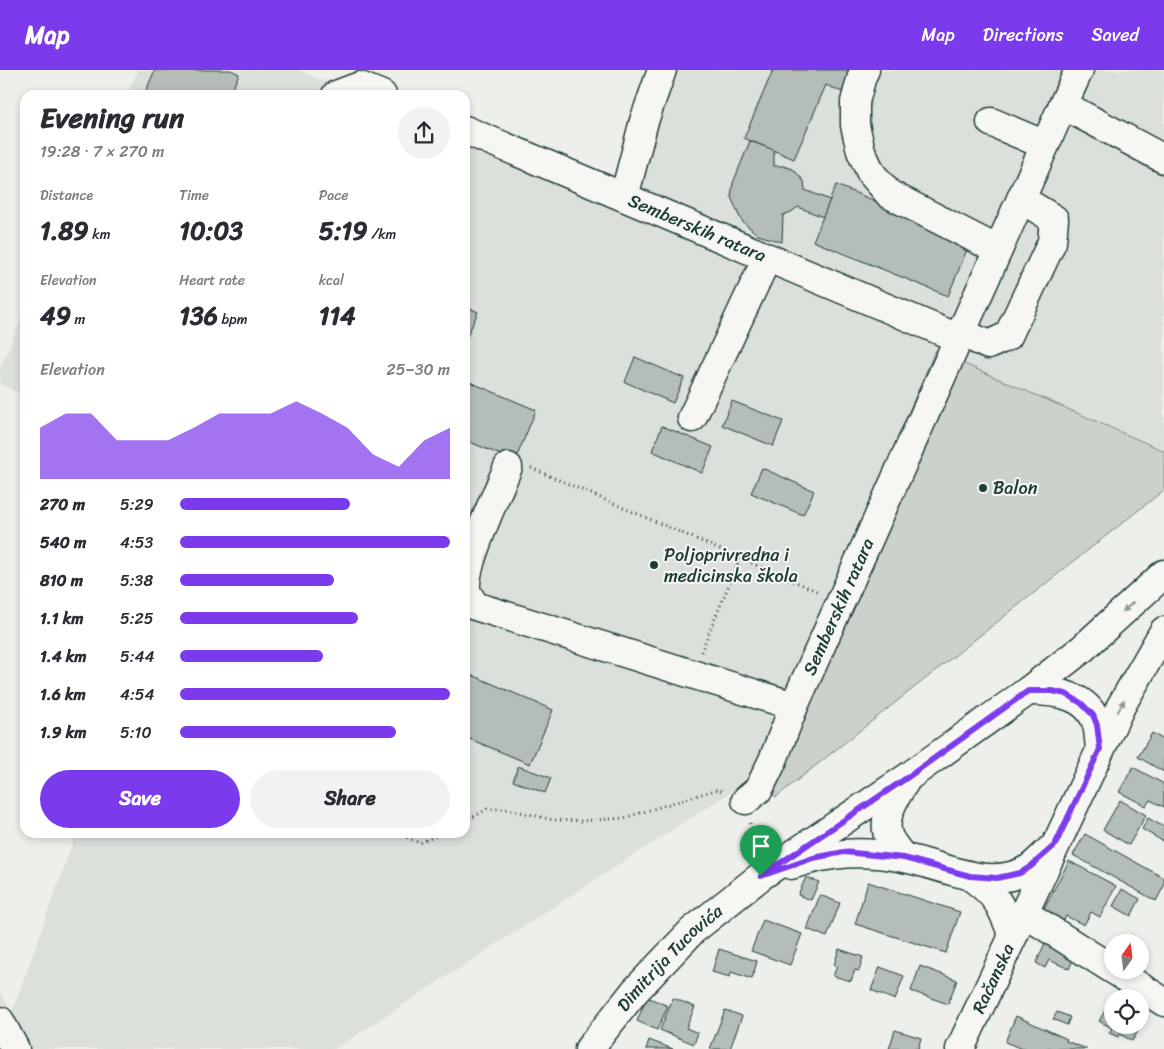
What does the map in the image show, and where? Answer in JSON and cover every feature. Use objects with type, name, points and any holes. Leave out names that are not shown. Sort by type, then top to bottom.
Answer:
[{"type":"main road","points":[[624,197],[644,121],[662,70]]},
{"type":"main road","points":[[865,70],[855,102],[856,125],[861,151],[871,173],[889,194],[998,250]]},
{"type":"main road","name":"Semberskih ratara","points":[[746,800],[759,789],[773,760],[794,706],[1079,70]]},
{"type":"main road","points":[[1063,105],[1164,159]]},
{"type":"main road","points":[[991,122],[1045,146]]},
{"type":"main road","name":"Semberskih ratara","points":[[470,132],[767,258],[960,335]]},
{"type":"main road","points":[[960,335],[988,345],[1008,336],[1052,242],[1054,219],[1021,198]]},
{"type":"main road","points":[[692,418],[767,258]]},
{"type":"main road","points":[[470,561],[519,468]]},
{"type":"main road","name":"Dimitrija Tucovića","points":[[589,1049],[635,991],[692,931],[761,876],[908,777],[1028,691],[1082,648],[1164,574]]},
{"type":"main road","points":[[470,597],[475,606],[794,706]]},
{"type":"main road","name":"Račanska","points":[[960,1049],[1120,706],[1164,631]]},
{"type":"main road","points":[[1028,691],[1052,691],[1066,694],[1081,703],[1093,715],[1097,725],[1100,749]]},
{"type":"main road","points":[[904,858],[887,834],[887,822],[896,795],[908,777]]},
{"type":"main road","name":"Dimitrija Tucovića","points":[[761,876],[813,858],[844,852],[904,858],[970,876],[997,878],[1020,873],[1030,867],[1055,845]]},
{"type":"main road","name":"Dimitrija Tucovića","points":[[970,876],[988,890],[1018,924]]},
{"type":"main road","points":[[1018,924],[1104,966]]},
{"type":"main road","points":[[1127,979],[1164,1002]]},
{"type":"main road","points":[[0,1021],[15,1049]]},
{"type":"path","points":[[519,468],[841,601]]},
{"type":"path","points":[[691,674],[740,558]]},
{"type":"path","points":[[470,819],[487,809],[508,809],[553,820],[582,821],[624,818],[718,789],[746,800],[761,876]]},
{"type":"path","points":[[408,838],[420,843],[431,838]]},
{"type":"shaded area","points":[[138,70],[298,70],[344,90],[129,90]]},
{"type":"shaded area","name":"Poljoprivredna i medicinska škola","points":[[676,70],[1164,70],[1164,451],[935,351],[751,779],[335,1049],[0,1049],[0,991],[12,1012],[74,838],[470,838],[470,145],[629,214],[658,115]]},
{"type":"shaded area","points":[[20,322],[20,394],[0,384],[0,368]]},
{"type":"shaded area","points":[[935,351],[1164,451],[1164,490],[776,797],[751,779]]},
{"type":"building","points":[[155,70],[231,70],[239,74],[232,90],[146,90]]},
{"type":"building","points":[[773,70],[852,70],[842,92],[826,85],[794,159],[744,138]]},
{"type":"building","points":[[750,141],[774,150],[774,166],[793,169],[804,181],[805,190],[830,200],[823,217],[798,207],[783,215],[782,242],[758,235],[750,228],[741,220],[731,197],[733,183]]},
{"type":"building","points":[[836,185],[971,240],[948,296],[813,241]]},
{"type":"building","points":[[470,308],[478,312],[470,330]]},
{"type":"building","points":[[635,357],[684,378],[673,403],[625,382]]},
{"type":"building","points":[[470,382],[536,410],[515,461],[470,442]]},
{"type":"building","points":[[732,401],[783,421],[773,446],[722,425]]},
{"type":"building","points":[[662,426],[713,447],[702,473],[652,451]]},
{"type":"building","points":[[762,468],[814,491],[803,515],[751,493]]},
{"type":"building","points":[[470,674],[553,710],[530,764],[470,739]]},
{"type":"building","points":[[1152,733],[1164,740],[1164,772],[1138,757]]},
{"type":"building","points":[[518,766],[551,778],[545,793],[513,781]]},
{"type":"building","points":[[1133,767],[1164,784],[1164,807],[1150,800],[1146,806],[1119,792]]},
{"type":"building","points":[[1120,800],[1146,815],[1129,845],[1103,830]]},
{"type":"building","points":[[1148,818],[1164,827],[1164,842],[1142,829]]},
{"type":"building","points":[[1085,834],[1164,878],[1164,886],[1156,901],[1073,855]]},
{"type":"building","points":[[1069,861],[1116,886],[1100,917],[1091,912],[1084,925],[1066,916],[1063,923],[1042,912]]},
{"type":"building","points":[[806,877],[819,882],[811,900],[798,895]]},
{"type":"building","points":[[868,882],[960,912],[946,953],[855,924]]},
{"type":"building","points":[[1122,889],[1140,899],[1131,916],[1113,906]]},
{"type":"building","points":[[820,895],[840,903],[827,937],[807,929]]},
{"type":"building","points":[[763,920],[802,934],[790,965],[751,951]]},
{"type":"building","points":[[1045,943],[1075,956],[1069,969],[1049,960],[1045,968],[1036,963]]},
{"type":"building","points":[[719,949],[757,961],[752,979],[731,972],[730,977],[712,972]]},
{"type":"building","points":[[839,949],[863,957],[859,971],[855,970],[851,981],[833,976],[837,966],[834,965]]},
{"type":"building","points":[[920,966],[957,980],[948,1004],[911,991]]},
{"type":"building","points":[[880,967],[904,976],[895,1000],[871,990]]},
{"type":"building","points":[[647,997],[668,1006],[657,1030],[637,1021]]},
{"type":"building","points":[[673,998],[695,1007],[686,1028],[698,1033],[694,1044],[660,1030]]},
{"type":"building","points":[[725,1010],[742,1016],[730,1049],[710,1049]]},
{"type":"building","points":[[1057,1012],[1070,1017],[1067,1025],[1053,1019]]},
{"type":"building","points":[[1104,1013],[1104,1024],[1099,1021]]},
{"type":"building","points":[[1016,1016],[1067,1039],[1066,1041],[1087,1049],[1022,1049],[1005,1042]]},
{"type":"building","points":[[895,1030],[921,1038],[918,1049],[889,1049]]},
{"type":"building","points":[[1120,1034],[1136,1034],[1132,1041]]},
{"type":"building","points":[[649,1040],[673,1049],[646,1049]]},
{"type":"place","name":"Balon","points":[[983,488]]},
{"type":"place","name":"Poljoprivredna i medicinska škola","points":[[654,565]]},
{"type":"route","points":[[1028,691],[1052,691],[1066,694],[1081,703],[1093,715],[1097,725],[1100,749],[1055,845],[1030,867],[1020,873],[997,878],[970,876],[904,858],[844,852],[813,858],[761,876],[908,777],[1028,691]]}]
